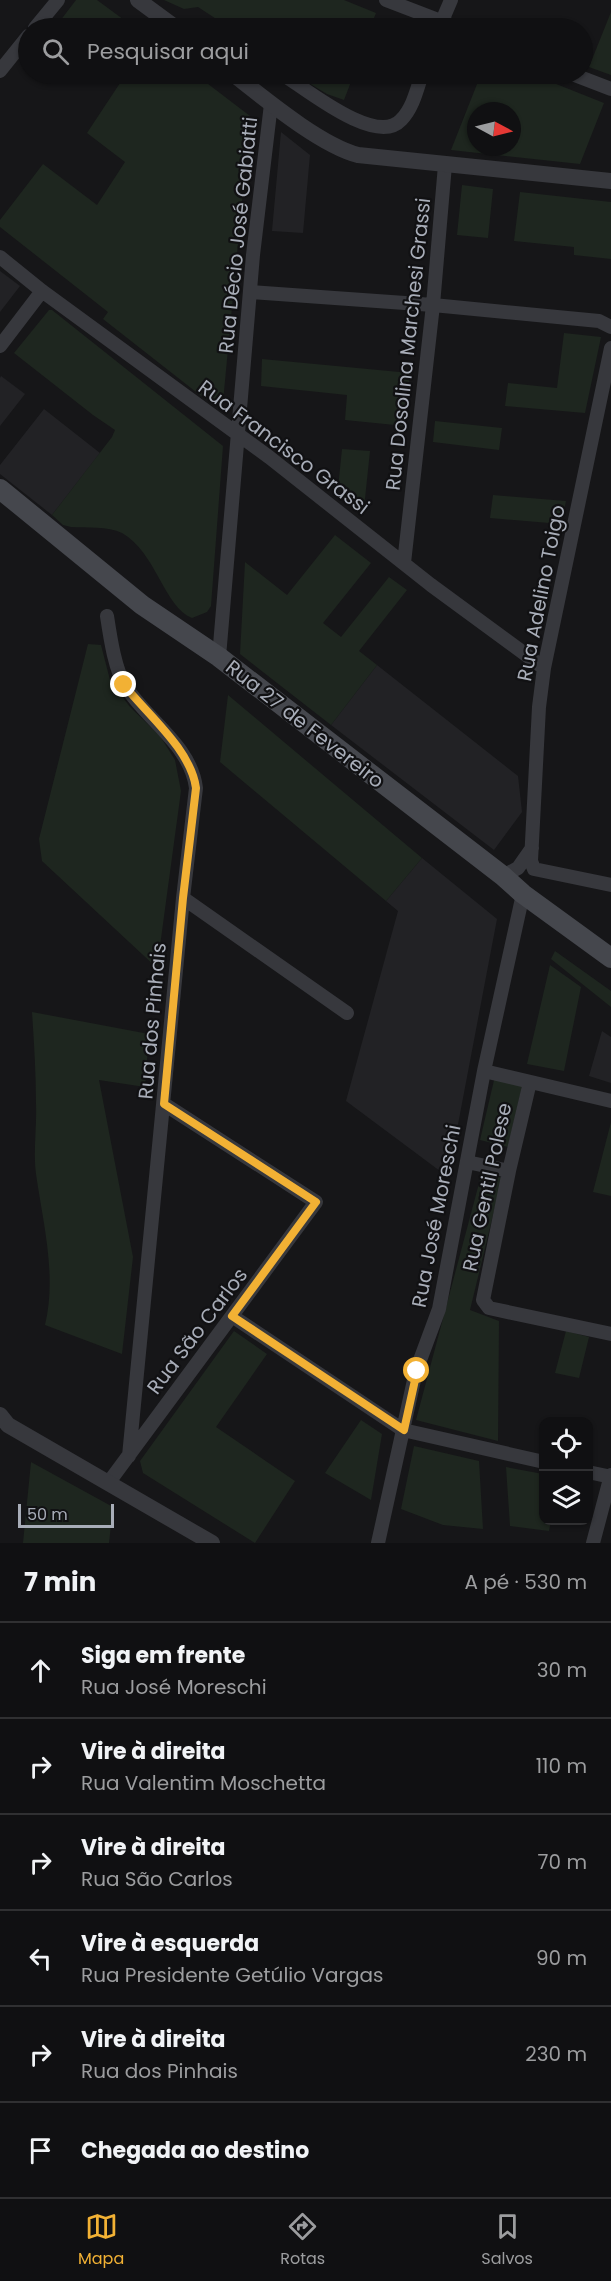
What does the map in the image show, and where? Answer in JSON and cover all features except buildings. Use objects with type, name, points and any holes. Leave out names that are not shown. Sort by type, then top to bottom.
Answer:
[{"type":"main road","name":"Rua 27 de Fevereiro","points":[[0,489],[142,605],[219,657],[504,876],[523,894],[611,958]]},
{"type":"street","points":[[43,18],[58,0]]},
{"type":"street","points":[[138,0],[162,18]]},
{"type":"street","points":[[386,0],[426,18]]},
{"type":"street","points":[[444,18],[450,0]]},
{"type":"street","points":[[0,71],[18,48]]},
{"type":"street","points":[[593,82],[611,89]]},
{"type":"street","points":[[246,84],[271,104],[342,150],[358,155],[611,181]]},
{"type":"street","points":[[297,84],[347,116],[368,126],[385,128],[400,123],[409,110],[418,84]]},
{"type":"street","name":"Rua Décio José Gabiatti","points":[[219,657],[250,292],[271,104]]},
{"type":"street","name":"Rua Dosolina Marchesi Grassi","points":[[404,563],[433,305],[445,165]]},
{"type":"street","name":"Rua Francisco Grassi","points":[[0,257],[42,291],[544,668]]},
{"type":"street","points":[[0,346],[42,291]]},
{"type":"street","points":[[250,292],[433,305],[600,321],[611,327]]},
{"type":"street","name":"Rua Adelino Toigo","points":[[611,348],[544,668],[539,707],[531,861],[534,869],[611,885]]},
{"type":"street","name":"Rua dos Pinhais","points":[[107,616],[124,685],[186,759],[195,776],[196,788],[183,898],[129,1456]]},
{"type":"street","points":[[504,876],[518,868],[532,848]]},
{"type":"street","name":"Rua José Moreschi","points":[[378,1543],[417,1371],[439,1309],[484,1071],[523,894]]},
{"type":"street","points":[[183,898],[347,1013]]},
{"type":"street","points":[[484,1071],[611,1101]]},
{"type":"street","name":"Rua Gentil Polese","points":[[530,1082],[483,1300],[489,1308],[611,1334]]},
{"type":"street","name":"Rua São Carlos","points":[[109,1482],[316,1202],[164,1104]]},
{"type":"street","points":[[467,1161],[509,1171]]},
{"type":"street","points":[[232,1316],[404,1430],[539,1461]]},
{"type":"street","points":[[0,1415],[8,1425],[212,1543]]},
{"type":"street","points":[[592,1543],[611,1476],[593,1473]]},
{"type":"shaded area","points":[[76,0],[97,0],[121,18],[62,18]]},
{"type":"shaded area","points":[[164,0],[344,0],[376,13],[374,18],[215,18],[198,7],[184,9]]},
{"type":"shaded area","points":[[611,12],[611,75],[593,68],[593,57]]},
{"type":"shaded area","points":[[119,84],[208,84],[250,116],[223,402],[205,399],[103,319],[108,312],[0,227],[0,220],[43,164],[97,205],[125,162],[87,133]]},
{"type":"shaded area","points":[[310,84],[350,84],[344,100],[327,94]]},
{"type":"shaded area","points":[[477,84],[556,84],[604,103],[580,164],[506,156],[521,156],[521,102],[470,102]]},
{"type":"shaded area","points":[[467,109],[467,152],[451,150]]},
{"type":"shaded area","points":[[281,132],[310,155],[303,233],[272,231]]},
{"type":"shaded area","points":[[462,185],[493,189],[488,238],[457,235]]},
{"type":"shaded area","points":[[520,192],[611,202],[611,259],[574,255],[574,247],[514,241]]},
{"type":"shaded area","points":[[0,271],[20,286],[0,312]]},
{"type":"shaded area","points":[[49,310],[52,310],[223,446],[211,606],[207,612],[192,618],[182,612],[143,553],[122,533],[104,528],[63,525],[52,515],[115,430],[14,353]]},
{"type":"shaded area","points":[[564,333],[601,337],[585,413],[505,406],[508,383],[557,388]]},
{"type":"shaded area","points":[[262,359],[410,373],[405,426],[345,420],[347,395],[261,386]]},
{"type":"shaded area","points":[[1,376],[25,394],[0,426],[0,378]]},
{"type":"shaded area","points":[[44,409],[100,453],[52,515],[0,474],[0,465]]},
{"type":"shaded area","points":[[435,421],[502,428],[499,450],[433,442]]},
{"type":"shaded area","points":[[342,449],[370,451],[364,508],[338,488]]},
{"type":"shaded area","points":[[493,495],[566,501],[561,524],[490,518]]},
{"type":"shaded area","points":[[335,535],[371,563],[323,623],[341,637],[389,577],[407,590],[359,651],[377,665],[331,725],[240,654],[245,562],[287,595]]},
{"type":"shaded area","points":[[88,644],[101,645],[110,680],[130,707],[160,736],[175,760],[181,791],[157,968],[42,861],[39,839]]},
{"type":"shaded area","points":[[377,665],[518,776],[522,812],[494,850],[331,725]]},
{"type":"shaded area","points":[[228,695],[422,858],[386,901],[220,762]]},
{"type":"shaded area","points":[[422,858],[497,919],[448,1177],[346,1101],[398,911],[386,901]]},
{"type":"shaded area","points":[[555,951],[611,991],[611,1007],[551,959]]},
{"type":"shaded area","points":[[550,965],[581,987],[564,1071],[527,1064]]},
{"type":"shaded area","points":[[32,1012],[149,1034],[145,1087],[99,1080],[133,1257],[122,1354],[45,1325],[50,1287],[45,1230],[35,1165],[36,1092]]},
{"type":"shaded area","points":[[602,1031],[611,1037],[611,1083],[589,1076]]},
{"type":"shaded area","points":[[495,1076],[523,1082],[508,1147],[480,1140]]},
{"type":"shaded area","points":[[611,1122],[611,1196],[593,1192]]},
{"type":"shaded area","points":[[482,1172],[502,1178],[470,1310],[499,1321],[498,1441],[416,1420]]},
{"type":"shaded area","points":[[234,1331],[267,1354],[216,1427],[295,1481],[255,1543],[143,1473],[140,1461]]},
{"type":"shaded area","points":[[566,1331],[589,1337],[579,1378],[555,1373]]},
{"type":"shaded area","points":[[361,1420],[382,1434],[371,1500],[325,1473]]},
{"type":"shaded area","points":[[414,1446],[479,1461],[483,1529],[443,1525],[401,1509]]},
{"type":"shaded area","points":[[31,1462],[113,1507],[109,1543],[23,1543]]},
{"type":"shaded area","points":[[506,1467],[539,1473],[539,1525],[550,1525],[549,1531],[510,1526]]},
{"type":"route","points":[[124,685],[175,744],[195,776],[196,788],[183,898],[164,1104],[316,1202],[232,1316],[404,1430],[417,1371]]}]
